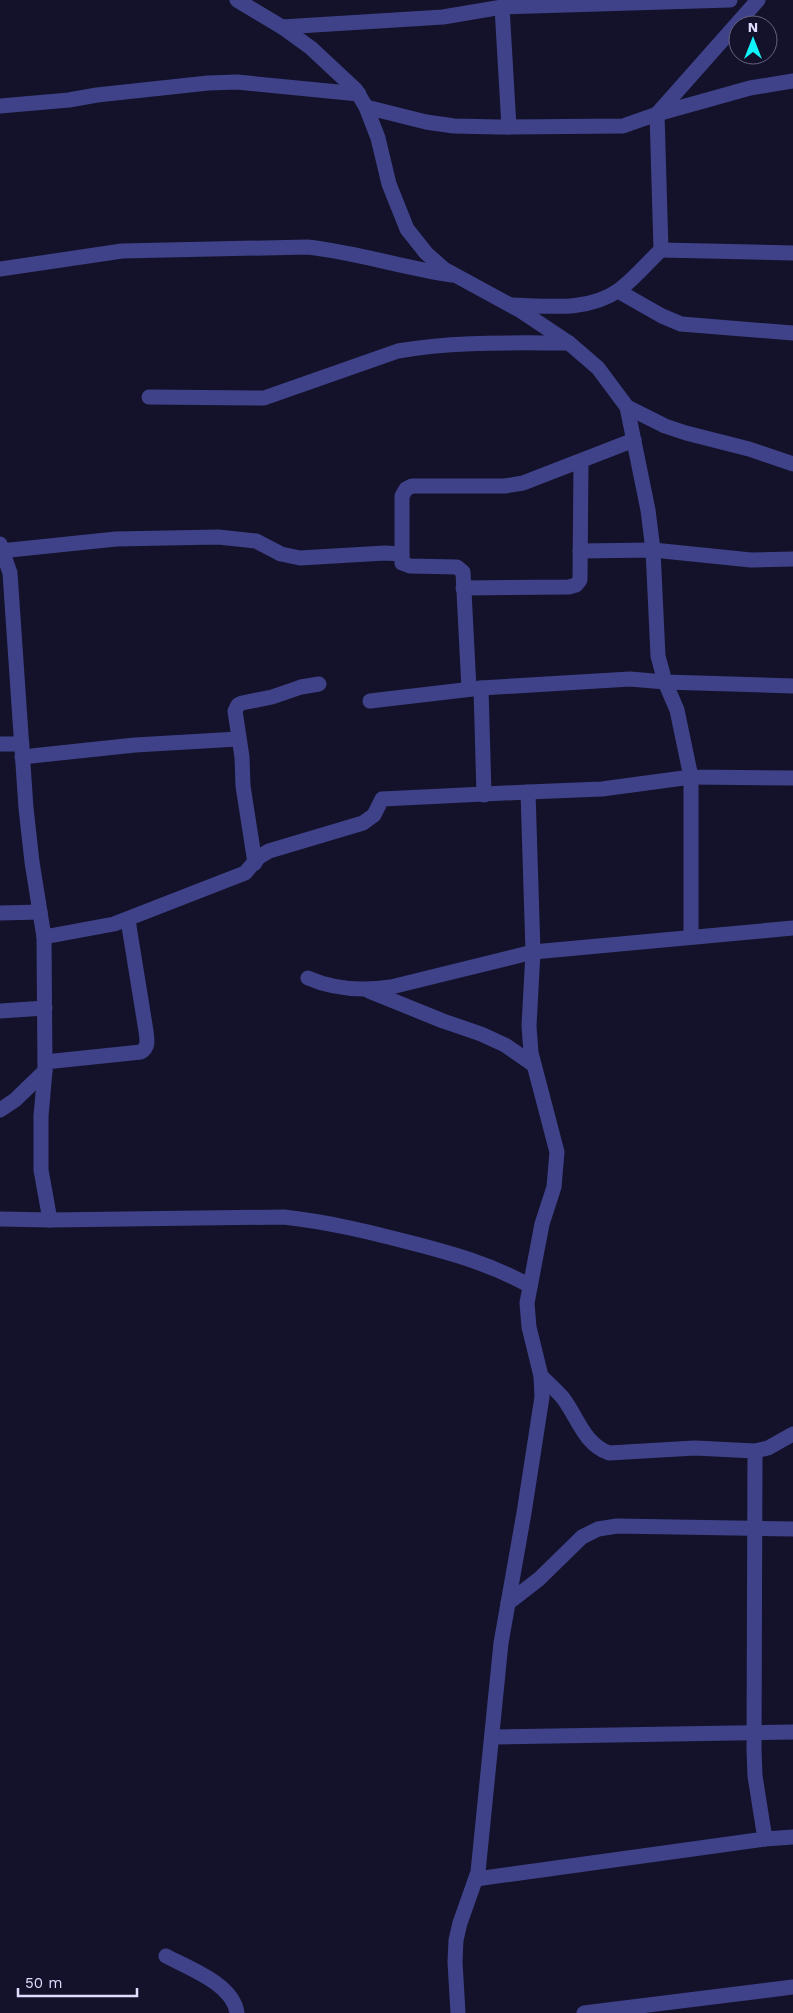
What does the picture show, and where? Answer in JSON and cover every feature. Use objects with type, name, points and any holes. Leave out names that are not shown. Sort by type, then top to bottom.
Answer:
[{"type":"street","points":[[236,0],[282,27],[311,48],[363,100],[378,138],[390,184],[407,229],[426,253],[444,269],[509,305],[569,343],[598,368],[627,407],[648,510],[653,550],[658,656],[665,682],[677,710],[691,777],[691,936]]},
{"type":"street","points":[[282,27],[443,17],[481,5],[502,8],[730,0]]},
{"type":"street","points":[[661,250],[657,114],[758,0]]},
{"type":"street","points":[[502,8],[509,127]]},
{"type":"street","points":[[0,106],[218,83],[246,83],[363,100],[426,122],[454,126],[623,126],[657,114],[750,88],[793,81]]},
{"type":"street","points":[[0,269],[122,251],[307,247],[334,250],[407,267],[457,276]]},
{"type":"street","points":[[509,305],[576,306],[598,301],[618,291],[661,250],[793,253]]},
{"type":"street","points":[[618,291],[662,316],[681,324],[793,333]]},
{"type":"street","points":[[149,397],[264,398],[398,351],[419,347],[500,343],[569,343]]},
{"type":"street","points":[[627,407],[665,426],[749,449],[793,464]]},
{"type":"street","points":[[484,795],[463,572],[460,568],[405,565],[402,563],[402,496],[406,489],[412,486],[504,486],[523,483],[634,440]]},
{"type":"street","points":[[464,588],[569,587],[576,585],[580,580],[581,461]]},
{"type":"street","points":[[50,1220],[41,1170],[41,1116],[45,1066],[44,937],[30,844],[10,574],[1,549],[116,540],[218,537],[256,541],[281,554],[300,558],[385,553],[402,554]]},
{"type":"street","points":[[580,551],[653,550],[751,560],[793,559]]},
{"type":"street","points":[[370,701],[475,688],[630,679],[793,686]]},
{"type":"street","points":[[255,863],[234,710],[238,705],[272,697],[301,687],[319,684]]},
{"type":"street","points":[[0,744],[22,750],[238,739]]},
{"type":"street","points":[[44,937],[128,920],[245,874],[259,857],[269,851],[363,823],[374,815],[382,799],[602,789],[691,777],[793,778]]},
{"type":"street","points":[[458,2013],[455,1962],[456,1940],[460,1923],[476,1880],[501,1643],[540,1407],[541,1376],[529,1327],[527,1303],[542,1224],[554,1187],[557,1167],[557,1152],[534,1065],[529,1026],[533,952],[528,792]]},
{"type":"street","points":[[0,913],[40,912]]},
{"type":"street","points":[[0,1110],[15,1100],[45,1066],[141,1052],[146,1049],[148,1043],[128,920]]},
{"type":"street","points":[[308,978],[322,984],[346,989],[368,990],[392,987],[533,952],[793,928]]},
{"type":"street","points":[[368,990],[443,1021],[481,1034],[504,1045],[534,1065]]},
{"type":"street","points":[[0,1011],[45,1008]]},
{"type":"street","points":[[0,1218],[50,1220],[284,1218],[323,1221],[432,1248],[491,1266],[530,1286]]},
{"type":"street","points":[[541,1376],[562,1398],[590,1442],[599,1450],[609,1454],[696,1448],[755,1451],[768,1448],[793,1434]]},
{"type":"street","points":[[755,1451],[754,1734],[756,1776],[765,1839]]},
{"type":"street","points":[[508,1603],[539,1579],[582,1537],[598,1529],[617,1526],[793,1528]]},
{"type":"street","points":[[492,1737],[793,1732]]},
{"type":"street","points":[[476,1880],[765,1839],[793,1837]]},
{"type":"street","points":[[166,1956],[218,1984],[236,2004],[237,2013]]},
{"type":"street","points":[[584,2013],[793,1987]]}]
